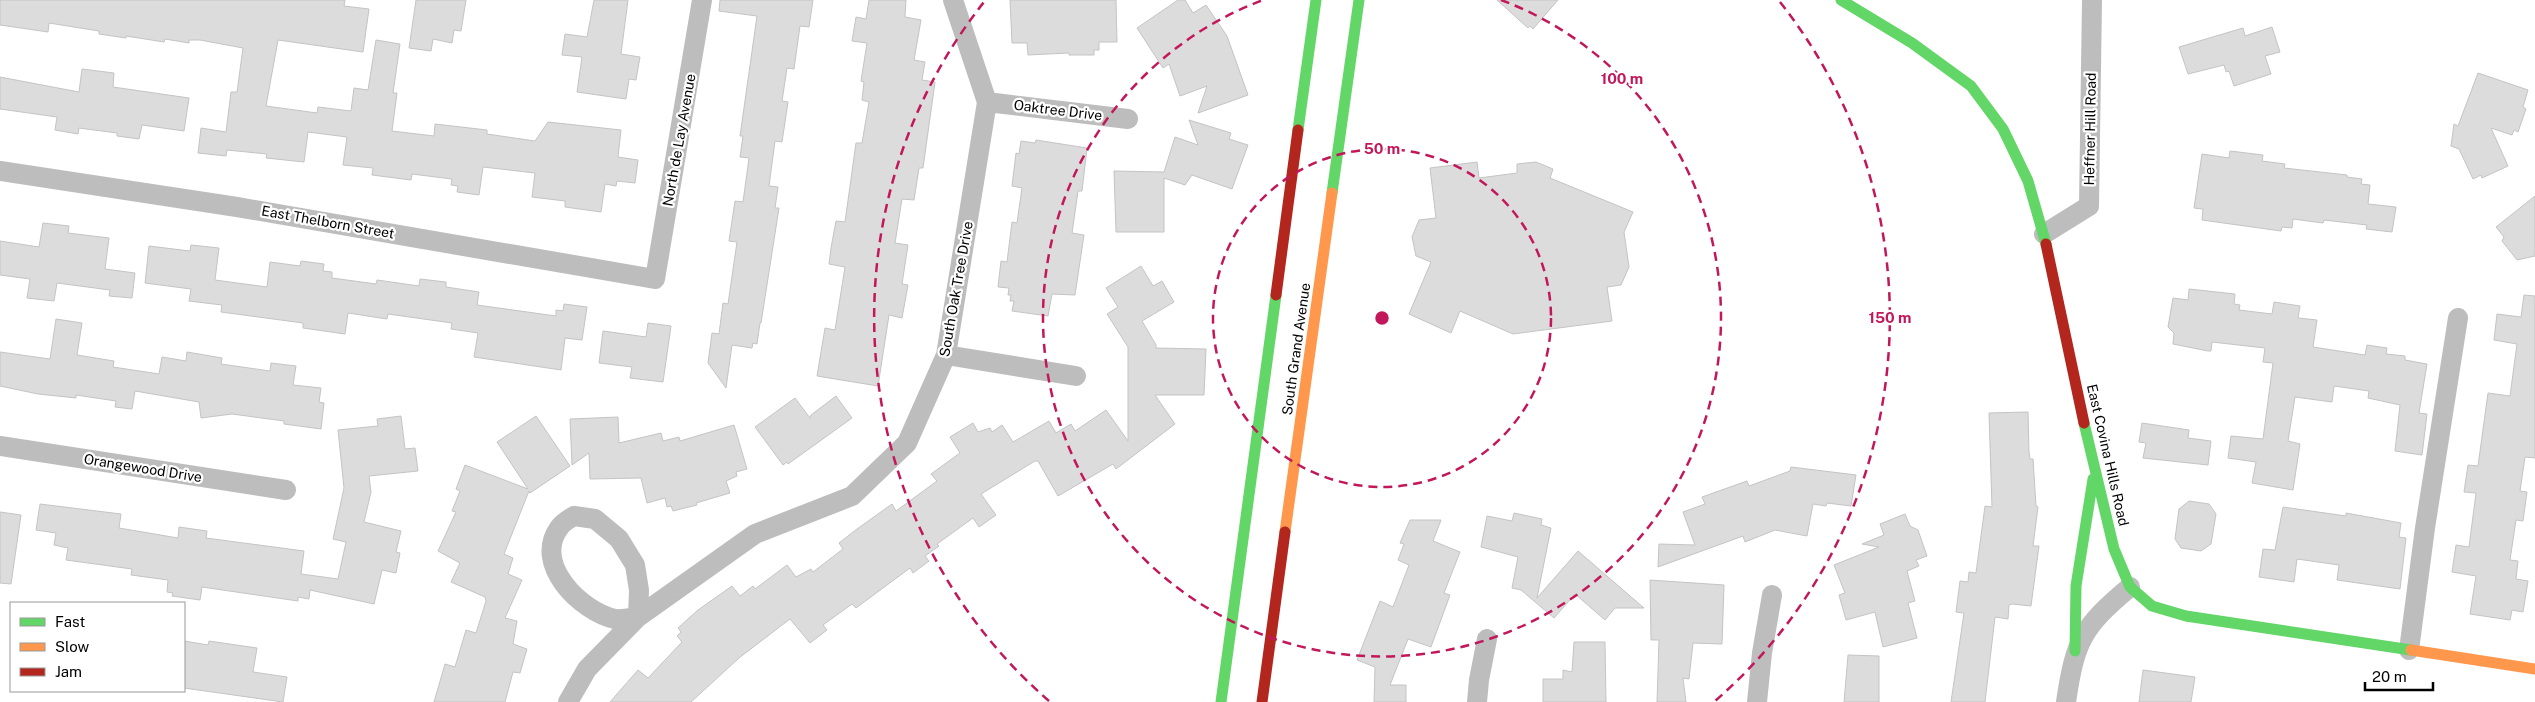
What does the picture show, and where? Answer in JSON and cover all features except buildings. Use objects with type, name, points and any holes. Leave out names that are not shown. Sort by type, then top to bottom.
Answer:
[{"type":"main road","name":"South Grand Avenue","points":[[1221,702],[1316,0]]},
{"type":"main road","name":"South Grand Avenue","points":[[1262,702],[1359,0]]},
{"type":"main road","name":"East Covina Hills Road","points":[[1841,0],[1912,43],[1971,86],[2002,129],[2028,181],[2044,234],[2094,472],[2114,549],[2130,587],[2152,606],[2186,616],[2535,669]]},
{"type":"main road","points":[[2075,651],[2072,615],[2074,595],[2078,558],[2094,472]]},
{"type":"street","name":"North de Lay Avenue","points":[[655,279],[702,0]]},
{"type":"street","name":"South Oak Tree Drive","points":[[568,702],[588,669],[638,617],[755,534],[852,496],[907,443],[946,355],[987,102],[953,0]]},
{"type":"street","name":"Heffner Hill Road","points":[[2044,234],[2089,206],[2092,0]]},
{"type":"street","name":"Oaktree Drive","points":[[987,102],[1128,119]]},
{"type":"street","name":"East Thelborn Street","points":[[0,171],[237,207],[655,279]]},
{"type":"street","points":[[2409,650],[2424,528],[2458,318]]},
{"type":"street","points":[[946,355],[1076,376]]},
{"type":"street","name":"Orangewood Drive","points":[[0,446],[286,490]]},
{"type":"street","points":[[574,516],[595,519],[619,539],[635,565],[639,590],[638,617],[616,619],[596,611],[569,591],[556,570],[550,550],[559,527],[574,516]]},
{"type":"street","points":[[2066,702],[2075,651],[2089,626],[2105,608],[2130,587]]},
{"type":"street","points":[[1757,702],[1762,653],[1772,595]]},
{"type":"street","points":[[1477,702],[1487,638]]},
{"type":"traffic: fast","points":[[1298,130],[1316,0]]},
{"type":"traffic: fast","points":[[1332,193],[1359,0]]},
{"type":"traffic: fast","points":[[1841,0],[1912,43],[1971,86],[2003,129],[2028,181],[2046,244]]},
{"type":"traffic: fast","points":[[1221,702],[1276,295]]},
{"type":"traffic: fast","points":[[2084,423],[2114,549],[2130,587],[2152,606],[2186,616],[2411,650]]},
{"type":"traffic: fast","points":[[2075,651],[2076,586],[2093,479]]},
{"type":"traffic: slow","points":[[1285,532],[1332,193]]},
{"type":"traffic: slow","points":[[2411,650],[2535,669]]},
{"type":"traffic: jam","points":[[1276,295],[1298,130]]},
{"type":"traffic: jam","points":[[2046,244],[2084,423]]},
{"type":"traffic: jam","points":[[1262,702],[1285,532]]}]
